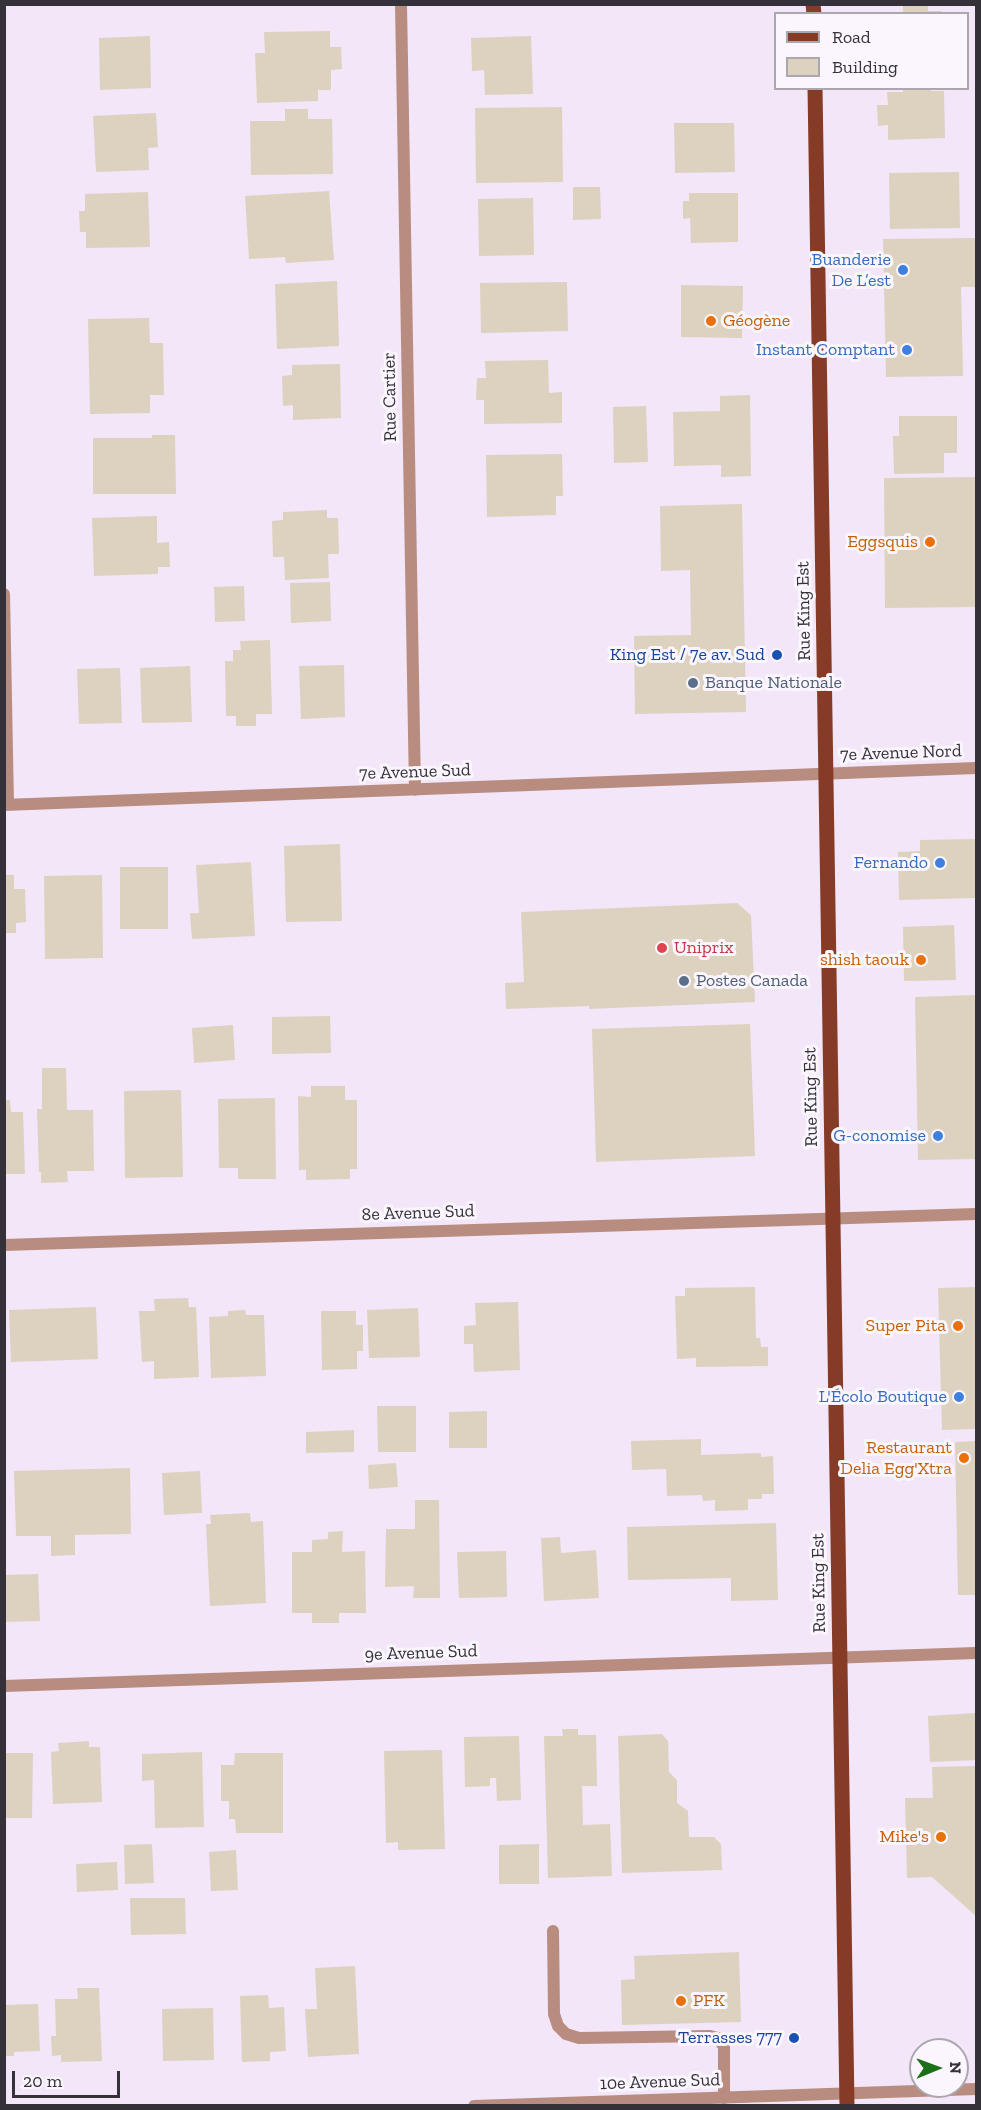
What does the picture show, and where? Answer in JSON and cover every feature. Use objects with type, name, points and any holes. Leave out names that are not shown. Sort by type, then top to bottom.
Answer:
[{"type":"main road","name":"Rue King Est","points":[[815,90],[847,2100]]},
{"type":"street","name":"Rue Cartier","points":[[401,4],[415,790]]},
{"type":"street","points":[[4,594],[6,805]]},
{"type":"street","name":"7e Avenue Nord","points":[[826,773],[976,768]]},
{"type":"street","name":"7e Avenue Sud","points":[[6,805],[628,783],[826,773]]},
{"type":"street","name":"8e Avenue Sud","points":[[4,1245],[976,1214]]},
{"type":"street","name":"9e Avenue Sud","points":[[4,1686],[976,1653]]},
{"type":"street","points":[[553,1931],[554,2014],[558,2026],[566,2034],[579,2038],[710,2036],[718,2038],[724,2047],[724,2098]]},
{"type":"street","name":"10e Avenue Sud","points":[[474,2106],[724,2098],[847,2100],[976,2090]]},
{"type":"building","points":[[903,4],[928,4],[928,11],[942,11],[942,12],[903,12]]},
{"type":"building","points":[[330,31],[330,47],[341,47],[342,69],[331,70],[331,90],[318,90],[318,101],[257,103],[255,53],[265,53],[264,32]]},
{"type":"building","points":[[150,36],[151,88],[100,90],[99,38]]},
{"type":"building","points":[[531,36],[533,94],[485,95],[484,70],[472,71],[471,38]]},
{"type":"building","points":[[903,90],[944,91],[945,138],[888,140],[888,125],[878,126],[877,105],[888,105],[887,92],[903,92]]},
{"type":"building","points":[[562,107],[563,182],[476,183],[475,108]]},
{"type":"building","points":[[285,109],[308,109],[308,119],[332,119],[333,174],[251,175],[250,121],[285,121]]},
{"type":"building","points":[[156,113],[158,147],[148,148],[149,170],[96,172],[93,116]]},
{"type":"building","points":[[674,123],[734,123],[735,172],[675,173]]},
{"type":"building","points":[[959,172],[960,228],[890,229],[889,173]]},
{"type":"building","points":[[573,187],[600,187],[601,219],[573,220]]},
{"type":"building","points":[[329,191],[334,260],[286,263],[285,257],[249,259],[245,196]]},
{"type":"building","points":[[148,192],[150,247],[86,248],[86,232],[80,232],[79,211],[85,211],[85,194]]},
{"type":"building","points":[[689,193],[738,193],[738,242],[691,243],[690,218],[683,219],[683,201],[689,201]]},
{"type":"building","points":[[533,198],[534,255],[479,256],[478,199]]},
{"type":"building","points":[[976,238],[976,287],[961,287],[963,376],[886,377],[883,239]]},
{"type":"building","points":[[337,281],[339,346],[277,349],[275,284]]},
{"type":"building","points":[[567,282],[568,331],[481,333],[480,283]]},
{"type":"building","points":[[681,285],[743,286],[742,338],[681,337]]},
{"type":"building","points":[[149,318],[150,343],[163,343],[164,395],[150,395],[150,413],[90,414],[88,319]]},
{"type":"building","points":[[548,360],[549,393],[562,392],[562,423],[484,424],[484,400],[476,400],[477,378],[486,378],[485,361]]},
{"type":"building","points":[[340,364],[341,418],[293,420],[293,405],[283,406],[282,376],[292,375],[292,365]]},
{"type":"building","points":[[750,395],[751,476],[721,477],[721,465],[674,466],[673,412],[720,411],[720,396]]},
{"type":"building","points":[[646,406],[648,462],[614,463],[613,407]]},
{"type":"building","points":[[899,416],[957,416],[957,453],[944,453],[944,473],[894,474],[893,436],[899,436]]},
{"type":"building","points":[[152,435],[175,435],[176,494],[93,494],[93,438],[152,438]]},
{"type":"building","points":[[562,454],[563,496],[556,496],[556,515],[487,517],[486,455]]},
{"type":"building","name":"Eggsquis","points":[[976,477],[976,607],[885,608],[884,478]]},
{"type":"building","points":[[742,504],[746,712],[635,714],[634,636],[691,635],[690,570],[661,571],[660,506]]},
{"type":"building","points":[[327,510],[327,518],[338,518],[339,554],[328,554],[329,578],[285,580],[284,557],[273,557],[272,521],[283,520],[283,512]]},
{"type":"building","points":[[157,516],[157,543],[169,542],[170,567],[158,567],[158,574],[94,576],[92,518]]},
{"type":"building","points":[[330,582],[331,621],[291,623],[290,583]]},
{"type":"building","points":[[244,586],[245,621],[215,622],[214,587]]},
{"type":"building","points":[[270,640],[272,714],[256,714],[256,726],[236,726],[236,716],[226,716],[225,661],[233,661],[233,650],[241,650],[240,641]]},
{"type":"building","points":[[344,665],[345,717],[301,719],[299,666]]},
{"type":"building","points":[[190,666],[192,722],[142,723],[140,668]]},
{"type":"building","points":[[120,668],[122,723],[79,724],[77,669]]},
{"type":"building","points":[[976,839],[976,898],[899,900],[898,852],[920,851],[920,840]]},
{"type":"building","points":[[340,844],[342,921],[286,922],[284,846]]},
{"type":"building","points":[[251,862],[255,936],[192,939],[190,913],[199,913],[196,865]]},
{"type":"building","points":[[120,867],[168,867],[168,929],[120,929]]},
{"type":"building","points":[[4,875],[14,875],[14,889],[25,889],[26,922],[16,923],[16,933],[4,933]]},
{"type":"building","points":[[102,875],[103,958],[45,959],[44,876]]},
{"type":"building","points":[[737,903],[751,915],[755,1002],[589,1009],[589,1006],[506,1009],[505,983],[524,982],[521,912]]},
{"type":"building","points":[[954,925],[956,980],[904,981],[903,927]]},
{"type":"building","points":[[976,995],[976,1159],[918,1160],[915,997]]},
{"type":"building","points":[[330,1016],[331,1053],[272,1054],[272,1017]]},
{"type":"building","points":[[750,1024],[755,1156],[596,1162],[592,1029]]},
{"type":"building","points":[[233,1025],[235,1060],[194,1063],[192,1028]]},
{"type":"building","points":[[42,1068],[66,1068],[67,1110],[93,1110],[94,1171],[67,1171],[68,1182],[41,1183],[37,1109],[42,1109]]},
{"type":"building","points":[[311,1086],[345,1086],[345,1100],[357,1100],[357,1169],[350,1169],[350,1179],[306,1180],[306,1170],[299,1170],[298,1096],[311,1097]]},
{"type":"building","points":[[181,1090],[183,1177],[125,1178],[124,1091]]},
{"type":"building","points":[[275,1098],[276,1179],[238,1179],[238,1168],[219,1168],[218,1099]]},
{"type":"building","points":[[4,1100],[10,1100],[11,1112],[23,1112],[25,1174],[4,1174]]},
{"type":"building","points":[[755,1287],[756,1338],[760,1338],[761,1347],[768,1347],[768,1366],[696,1367],[696,1358],[677,1359],[675,1296],[685,1296],[685,1288]]},
{"type":"building","points":[[976,1287],[976,1429],[942,1430],[938,1288]]},
{"type":"building","points":[[188,1298],[189,1307],[196,1307],[199,1377],[154,1379],[154,1361],[142,1362],[139,1311],[155,1311],[154,1299]]},
{"type":"building","points":[[518,1302],[520,1370],[474,1372],[473,1344],[464,1344],[464,1326],[476,1325],[475,1303]]},
{"type":"building","points":[[96,1307],[98,1359],[11,1362],[9,1310]]},
{"type":"building","points":[[418,1308],[420,1357],[369,1358],[367,1310]]},
{"type":"building","points":[[245,1310],[246,1315],[264,1315],[266,1376],[211,1378],[209,1317],[228,1316],[228,1311]]},
{"type":"building","points":[[321,1311],[356,1311],[356,1325],[363,1325],[363,1351],[357,1351],[357,1369],[322,1370]]},
{"type":"building","points":[[377,1406],[416,1406],[416,1452],[378,1452]]},
{"type":"building","points":[[487,1411],[487,1448],[449,1448],[449,1412]]},
{"type":"building","points":[[354,1430],[354,1452],[306,1453],[306,1432]]},
{"type":"building","points":[[701,1439],[701,1455],[761,1453],[761,1457],[773,1456],[774,1494],[762,1494],[762,1499],[748,1499],[748,1510],[715,1511],[715,1500],[703,1501],[702,1495],[667,1496],[666,1469],[632,1470],[631,1441]]},
{"type":"building","points":[[976,1441],[976,1595],[958,1595],[955,1442]]},
{"type":"building","points":[[396,1463],[398,1487],[369,1489],[368,1465]]},
{"type":"building","points":[[130,1468],[131,1534],[75,1535],[75,1555],[51,1556],[51,1536],[16,1536],[14,1471]]},
{"type":"building","points":[[200,1471],[202,1513],[164,1515],[162,1473]]},
{"type":"building","points":[[415,1500],[439,1500],[440,1598],[413,1598],[414,1586],[385,1587],[386,1529],[415,1529]]},
{"type":"building","points":[[250,1513],[251,1522],[263,1521],[266,1603],[210,1606],[206,1524],[211,1524],[210,1515]]},
{"type":"building","points":[[776,1523],[778,1600],[731,1601],[731,1578],[628,1580],[627,1527]]},
{"type":"building","points":[[343,1531],[342,1552],[365,1551],[366,1613],[339,1613],[339,1623],[312,1623],[312,1613],[292,1613],[292,1552],[312,1552],[312,1540],[328,1539],[328,1532]]},
{"type":"building","points":[[560,1537],[561,1553],[596,1550],[599,1598],[544,1601],[541,1538]]},
{"type":"building","points":[[506,1551],[507,1597],[459,1598],[457,1552]]},
{"type":"building","points":[[38,1574],[40,1621],[4,1622],[4,1575]]},
{"type":"building","points":[[976,1713],[976,1760],[930,1762],[928,1716]]},
{"type":"building","points":[[562,1729],[578,1729],[578,1735],[596,1735],[597,1786],[582,1786],[583,1825],[610,1824],[612,1876],[548,1878],[544,1736],[563,1736]]},
{"type":"building","points":[[662,1734],[668,1741],[669,1772],[677,1780],[677,1803],[688,1811],[689,1837],[714,1837],[721,1844],[722,1870],[622,1873],[618,1736]]},
{"type":"building","points":[[519,1736],[521,1800],[497,1801],[496,1778],[490,1778],[490,1786],[465,1787],[464,1737]]},
{"type":"building","points":[[89,1741],[89,1747],[100,1747],[102,1802],[53,1804],[51,1752],[59,1751],[58,1743]]},
{"type":"building","points":[[442,1750],[445,1849],[398,1850],[398,1842],[386,1843],[384,1751]]},
{"type":"building","points":[[202,1752],[204,1827],[155,1828],[154,1780],[142,1781],[142,1754]]},
{"type":"building","points":[[4,1753],[33,1753],[32,1818],[4,1818]]},
{"type":"building","points":[[235,1753],[283,1753],[283,1833],[236,1833],[235,1819],[229,1819],[229,1801],[221,1801],[221,1765],[234,1765]]},
{"type":"building","name":"Mike's","points":[[976,1766],[976,1916],[932,1877],[907,1878],[905,1798],[933,1798],[932,1767]]},
{"type":"building","points":[[152,1844],[154,1883],[125,1884],[124,1845]]},
{"type":"building","points":[[539,1844],[539,1884],[499,1884],[499,1845]]},
{"type":"building","points":[[236,1850],[238,1890],[211,1891],[209,1852]]},
{"type":"building","points":[[117,1862],[118,1890],[77,1892],[76,1864]]},
{"type":"building","points":[[130,1898],[185,1898],[186,1934],[131,1935]]},
{"type":"building","name":"PFK","points":[[739,1952],[741,2022],[622,2025],[621,1980],[635,1979],[634,1956]]},
{"type":"building","points":[[355,1966],[359,2054],[308,2057],[305,2009],[317,2009],[315,1968]]},
{"type":"building","points":[[77,1988],[99,1988],[102,2061],[61,2062],[61,2055],[52,2056],[51,2036],[56,2036],[55,1999],[78,1999]]},
{"type":"building","points":[[268,1995],[269,2008],[284,2007],[286,2051],[270,2052],[270,2061],[242,2062],[240,1996]]},
{"type":"building","points":[[38,2004],[40,2051],[14,2052],[14,2056],[4,2056],[4,2005]]},
{"type":"building","points":[[213,2008],[214,2060],[163,2061],[162,2009]]},
{"type":"place","name":"Buanderie De L’est","points":[[903,270]]},
{"type":"place","name":"Géogène","points":[[711,321]]},
{"type":"place","name":"Instant Comptant","points":[[907,350]]},
{"type":"place","name":"Eggsquis","points":[[930,542]]},
{"type":"place","name":"King Est / 7e av. Sud","points":[[777,655]]},
{"type":"place","name":"Banque Nationale","points":[[693,683]]},
{"type":"place","name":"Fernando","points":[[940,863]]},
{"type":"place","name":"Uniprix","points":[[662,948]]},
{"type":"place","name":"shish taouk","points":[[921,960]]},
{"type":"place","name":"Postes Canada","points":[[684,981]]},
{"type":"place","name":"G-conomise","points":[[938,1136]]},
{"type":"place","name":"Super Pita","points":[[958,1326]]},
{"type":"place","name":"L'Écolo Boutique","points":[[959,1397]]},
{"type":"place","name":"Restaurant Delia Egg'Xtra","points":[[964,1458]]},
{"type":"place","name":"Mike's","points":[[941,1837]]},
{"type":"place","name":"PFK","points":[[681,2001]]},
{"type":"place","name":"Terrasses 777","points":[[794,2038]]}]
